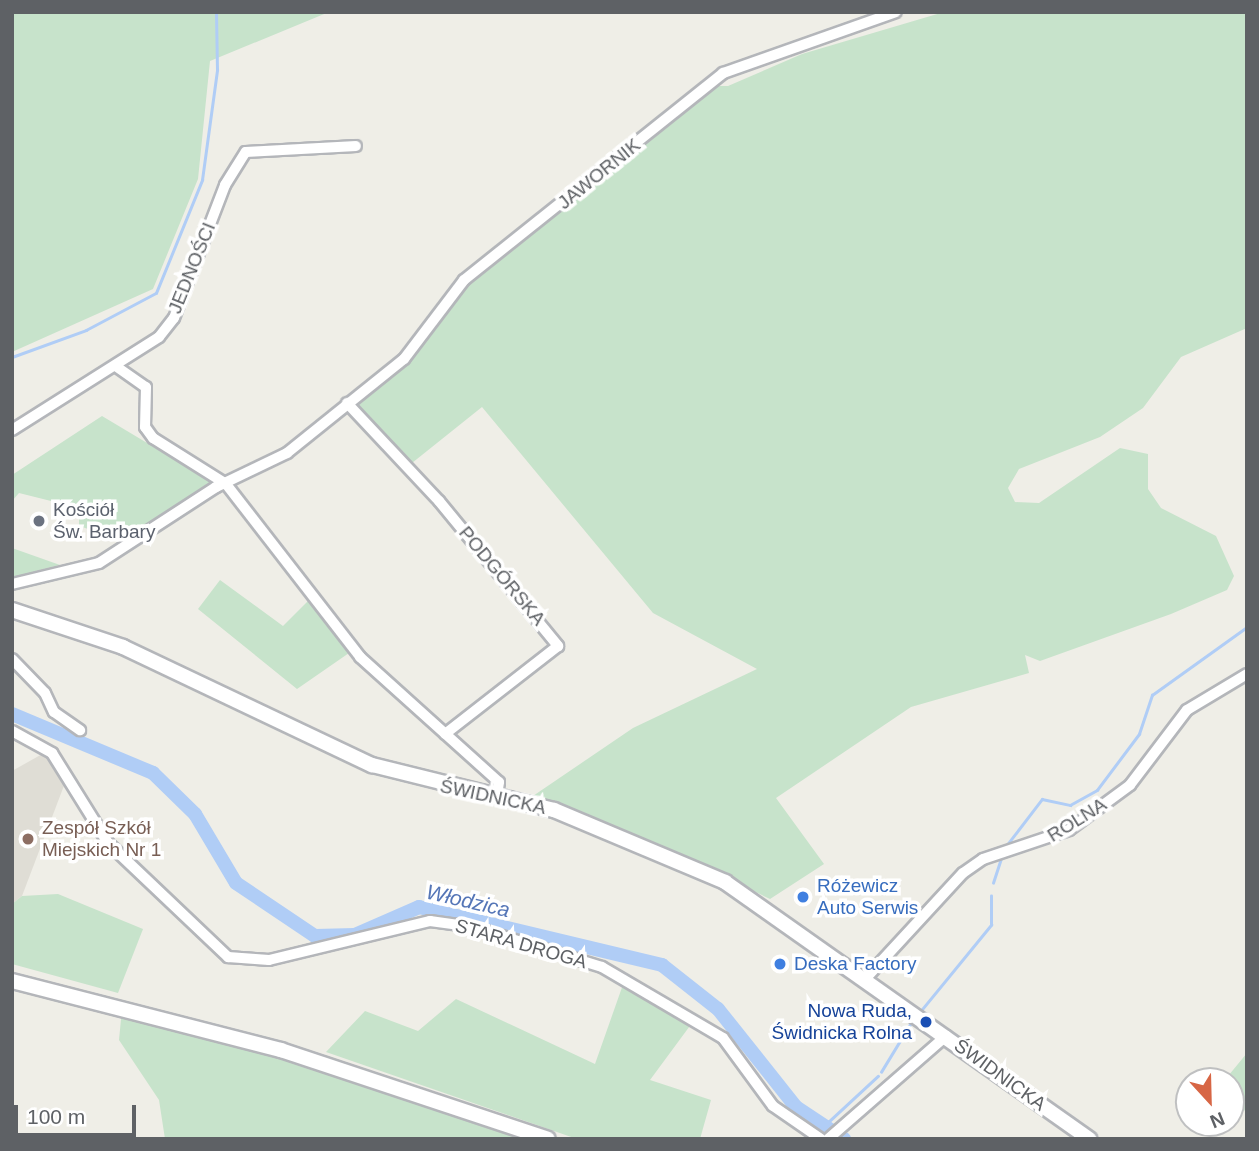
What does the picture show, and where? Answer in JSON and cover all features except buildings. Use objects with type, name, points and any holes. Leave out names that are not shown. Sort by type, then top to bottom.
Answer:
[{"type":"street","name":"JAWORNIK","points":[[12,584],[99,563],[226,484],[287,453],[404,359],[464,280],[704,86],[753,60],[896,12]]},
{"type":"street","name":"JEDNOŚCI","points":[[12,430],[117,367],[174,318],[225,185],[246,152],[356,146]]},
{"type":"street","points":[[117,367],[146,387],[145,427],[153,438],[226,484],[360,657],[499,782],[497,797]]},
{"type":"street","name":"PODGÓRSKA","points":[[347,403],[448,511],[558,646],[445,734]]},
{"type":"street","name":"ŚWIDNICKA","points":[[12,610],[123,646],[372,765],[591,824],[725,882],[866,978],[1089,1139]]},
{"type":"street","points":[[12,659],[45,693],[54,712],[80,730]]},
{"type":"street","name":"ROLNA","points":[[866,978],[939,896],[1003,851],[1054,838],[1120,793],[1177,719],[1247,674]]},
{"type":"street","name":"STARA DROGA","points":[[12,731],[52,753],[108,843],[228,957],[270,960],[430,921],[472,927],[602,967],[723,1038],[773,1106],[826,1138]]},
{"type":"street","points":[[12,981],[281,1050],[548,1139]]},
{"type":"street","name":"ŚWIDNICKA","points":[[826,1138],[946,1036]]},
{"type":"shaded area","name":"Zespół Szkół Miejskich Nr 1","points":[[44,753],[65,783],[22,896],[12,904],[12,771]]},
{"type":"green space","points":[[12,12],[329,12],[210,61],[198,179],[153,289],[12,352]]},
{"type":"green space","points":[[944,12],[1247,12],[1247,328],[1181,357],[1143,408],[1100,437],[1019,469],[1008,488],[1015,502],[1039,503],[1120,448],[1148,454],[1148,489],[1161,508],[1216,536],[1234,576],[1227,590],[1171,614],[1040,661],[1025,655],[1029,673],[911,707],[776,798],[824,864],[770,899],[654,843],[530,798],[633,728],[757,669],[653,613],[482,407],[407,467],[347,403],[404,359],[445,298],[703,86],[728,86],[802,54]]},
{"type":"green space","points":[[102,416],[214,483],[122,540],[79,526],[79,508],[19,493],[12,501],[12,475]]},
{"type":"green space","points":[[12,548],[60,565],[12,577]]},
{"type":"green space","points":[[220,580],[283,626],[309,600],[349,653],[297,689],[198,609]]},
{"type":"green space","points":[[58,894],[143,929],[118,993],[12,964],[12,904],[22,896]]},
{"type":"green space","points":[[626,976],[695,1019],[650,1080],[711,1100],[700,1139],[577,1139],[326,1052],[365,1011],[418,1031],[456,999],[595,1064]]},
{"type":"green space","points":[[122,1009],[281,1050],[534,1139],[165,1139],[159,1100],[119,1040]]},
{"type":"green space","points":[[1247,1053],[1247,1112],[1245,1067],[1236,1067]]},
{"type":"waterway","points":[[12,357],[86,330],[156,293],[202,180],[217,70],[216,12]]},
{"type":"waterway","points":[[1006,846],[1042,799],[1070,805],[1097,790],[1139,734],[1152,695],[1247,627]]},
{"type":"waterway","name":"Włodzica","points":[[12,714],[153,773],[195,814],[236,883],[315,936],[355,935],[419,907],[662,965],[718,1009],[796,1107],[844,1139]]},
{"type":"waterway","points":[[993,883],[1002,856]]},
{"type":"waterway","points":[[919,1013],[991,925],[991,896]]},
{"type":"waterway","points":[[881,1072],[912,1021]]},
{"type":"waterway","points":[[825,1125],[878,1076]]},
{"type":"place","name":"Kościół Św. Barbary","points":[[39,521]]},
{"type":"place","name":"Zespół Szkół Miejskich Nr 1","points":[[28,839]]},
{"type":"place","name":"Różewicz Auto Serwis","points":[[803,897]]},
{"type":"place","name":"Deska Factory","points":[[780,964]]},
{"type":"place","name":"Nowa Ruda, Świdnicka Rolna","points":[[926,1022]]}]
